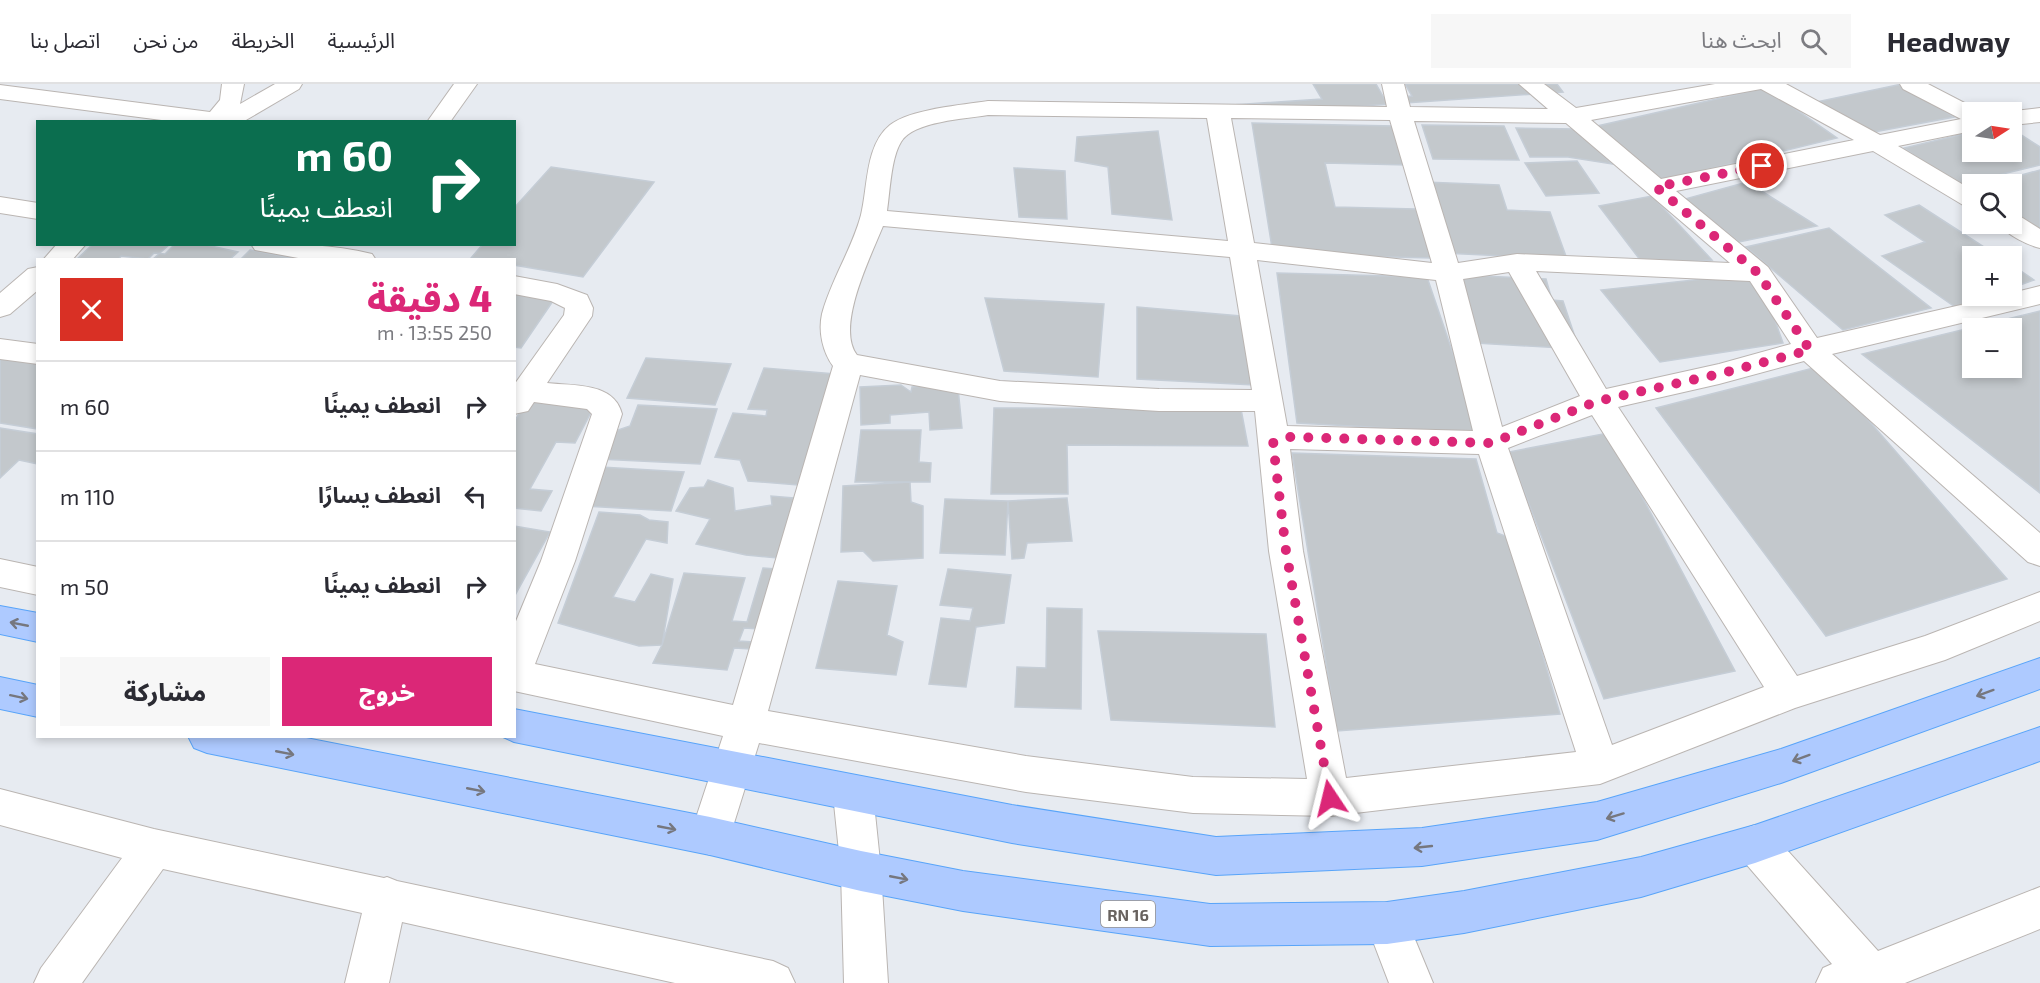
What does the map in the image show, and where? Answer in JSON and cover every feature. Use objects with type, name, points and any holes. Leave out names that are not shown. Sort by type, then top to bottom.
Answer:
[{"type":"main road","points":[[0,620],[36,628]]},
{"type":"main road","points":[[516,725],[1012,824],[1216,855],[1422,847],[1598,821],[1781,766],[2040,673]]},
{"type":"main road","points":[[0,693],[36,701]]},
{"type":"main road","name":"RN 16","points":[[217,738],[710,836],[861,871],[963,891],[1210,925],[1387,923],[1464,912],[1641,877],[1755,844],[2040,744]]},
{"type":"street","points":[[226,120],[233,84]]},
{"type":"street","points":[[228,120],[291,84]]},
{"type":"street","points":[[439,120],[466,84]]},
{"type":"street","points":[[1393,84],[1448,273],[1491,443],[1600,767]]},
{"type":"street","points":[[1530,84],[1572,116],[1758,273],[1810,350],[2040,554]]},
{"type":"street","points":[[1269,401],[1159,400],[1000,391],[849,363],[843,359],[836,341],[836,315],[873,217],[884,155],[889,141],[899,129],[926,118],[958,111],[988,108],[1218,113],[1572,116],[1754,84]]},
{"type":"street","points":[[1769,84],[1878,144],[1962,194]]},
{"type":"street","points":[[1911,84],[1962,111]]},
{"type":"street","points":[[13,95],[218,120]]},
{"type":"street","points":[[1218,113],[1240,250],[1269,401],[1286,551],[1330,798]]},
{"type":"street","points":[[2022,117],[2040,115]]},
{"type":"street","points":[[1656,187],[1962,126]]},
{"type":"street","points":[[0,205],[36,211]]},
{"type":"street","points":[[873,217],[1240,250],[1448,273],[1517,262],[1758,273]]},
{"type":"street","points":[[2022,229],[2040,240]]},
{"type":"street","points":[[58,258],[71,246]]},
{"type":"street","points":[[279,246],[347,255]]},
{"type":"street","points":[[1517,262],[1598,401],[1789,694]]},
{"type":"street","points":[[0,308],[36,277]]},
{"type":"street","points":[[516,285],[557,293],[577,301],[579,308],[578,316],[521,399]]},
{"type":"street","points":[[1273,443],[1290,437],[1491,443],[1598,401],[1719,374],[2040,295]]},
{"type":"street","points":[[0,349],[36,354]]},
{"type":"street","points":[[710,836],[746,724],[849,363]]},
{"type":"street","points":[[516,668],[558,561],[607,414],[605,406],[595,399],[521,399]]},
{"type":"street","points":[[516,673],[746,724],[1037,775],[1192,795],[1330,798],[1600,767],[1789,694],[1932,649],[2040,606]]},
{"type":"street","points":[[853,794],[861,871],[866,983]]},
{"type":"street","points":[[0,807],[154,848],[773,983]]},
{"type":"street","points":[[1755,844],[1862,980],[2040,908]]},
{"type":"street","points":[[56,983],[154,848]]},
{"type":"street","points":[[367,983],[387,897]]},
{"type":"street","points":[[1387,923],[1411,983]]},
{"type":"building","points":[[1313,84],[1376,84],[1384,98],[1412,96],[1405,84],[1557,84],[1563,92],[1192,118],[1188,108],[1322,99]]},
{"type":"building","points":[[1902,84],[1954,117],[1869,133],[1816,102]]},
{"type":"building","points":[[1765,88],[1837,138],[1659,181],[1593,127]]},
{"type":"building","points":[[1252,123],[1395,126],[1407,165],[1325,163],[1335,207],[1416,209],[1431,258],[1273,254]]},
{"type":"building","points":[[1422,125],[1504,126],[1519,160],[1433,159]]},
{"type":"building","points":[[1516,128],[1577,129],[1612,164],[1568,157],[1530,157]]},
{"type":"building","points":[[1158,131],[1172,220],[1112,214],[1108,167],[1075,161],[1077,137]]},
{"type":"building","points":[[1962,134],[1962,162],[2022,162],[2022,135],[2040,147],[2040,165],[2003,174],[1962,174],[1962,184],[1957,185],[1904,148]]},
{"type":"building","points":[[1577,161],[1599,193],[1546,196],[1525,163]]},
{"type":"building","points":[[551,167],[654,182],[583,277],[516,265],[516,258],[471,258],[481,246],[516,246],[516,206]]},
{"type":"building","points":[[1014,168],[1065,171],[1067,219],[1019,217]]},
{"type":"building","points":[[2040,170],[2040,231],[2022,220],[2022,175]]},
{"type":"building","points":[[1424,182],[1499,185],[1507,210],[1550,212],[1567,259],[1443,253]]},
{"type":"building","points":[[1747,182],[1817,226],[1739,242],[1685,199]]},
{"type":"building","points":[[1652,196],[1712,260],[1644,265],[1599,206]]},
{"type":"building","points":[[1919,205],[1983,246],[1962,246],[1962,305],[1955,307],[1882,256],[1925,242],[1885,215]]},
{"type":"building","points":[[1829,228],[1931,308],[1843,330],[1746,247]]},
{"type":"building","points":[[91,246],[173,246],[165,254],[154,253],[149,258],[121,256],[120,258],[78,258]]},
{"type":"building","points":[[168,246],[211,246],[238,252],[231,258],[154,258]]},
{"type":"building","points":[[250,250],[292,258],[242,258]]},
{"type":"building","points":[[2022,272],[2034,280],[2022,284]]},
{"type":"building","points":[[1277,273],[1427,277],[1480,433],[1297,423]]},
{"type":"building","points":[[1758,273],[1783,343],[1660,362],[1601,290]]},
{"type":"building","points":[[1459,275],[1546,279],[1552,300],[1563,301],[1579,349],[1476,343]]},
{"type":"building","points":[[516,292],[555,298],[521,348],[516,347]]},
{"type":"building","points":[[985,298],[1104,304],[1098,377],[1004,371]]},
{"type":"building","points":[[1137,307],[1241,316],[1254,385],[1137,379]]},
{"type":"building","points":[[2040,311],[2040,493],[1862,354],[1962,330],[1962,378],[2022,378],[2022,318],[2011,318]]},
{"type":"building","points":[[0,355],[36,362],[36,429],[0,423]]},
{"type":"building","points":[[646,358],[731,364],[715,405],[627,398]]},
{"type":"building","points":[[1821,366],[2007,579],[1826,636],[1656,408]]},
{"type":"building","points":[[764,368],[835,374],[798,485],[748,481],[740,460],[715,457],[733,413],[766,416],[767,410],[748,409]]},
{"type":"building","points":[[901,385],[911,392],[912,387],[931,385],[935,389],[958,388],[962,428],[930,430],[929,412],[890,415],[890,423],[861,425],[860,387]]},
{"type":"building","points":[[530,396],[596,403],[575,443],[556,442],[530,489],[552,491],[541,511],[516,508],[516,419]]},
{"type":"building","points":[[638,405],[717,409],[700,464],[599,459],[609,433],[630,426]]},
{"type":"building","points":[[994,408],[1241,409],[1248,446],[1067,445],[1068,494],[991,494]]},
{"type":"building","points":[[0,428],[36,434],[36,464],[19,460],[0,478]]},
{"type":"building","points":[[861,430],[921,430],[919,462],[931,463],[930,482],[855,482]]},
{"type":"building","points":[[1608,433],[1735,671],[1604,699],[1509,452]]},
{"type":"building","points":[[1292,453],[1476,459],[1497,533],[1508,537],[1560,714],[1337,731]]},
{"type":"building","points":[[601,467],[684,472],[671,511],[585,506]]},
{"type":"building","points":[[708,480],[733,488],[735,511],[772,505],[771,496],[806,499],[788,559],[746,555],[696,544],[710,519],[676,511],[690,488],[704,487]]},
{"type":"building","points":[[910,482],[911,502],[923,506],[923,558],[873,561],[863,551],[841,552],[843,486]]},
{"type":"building","points":[[1067,498],[1072,541],[1027,543],[1024,558],[1012,559],[1008,501]]},
{"type":"building","points":[[945,499],[1008,501],[1005,555],[940,553]]},
{"type":"building","points":[[599,512],[640,515],[649,520],[668,522],[667,543],[646,539],[613,597],[635,602],[651,574],[673,579],[662,645],[639,646],[558,623]]},
{"type":"building","points":[[516,526],[550,532],[516,593]]},
{"type":"building","points":[[763,568],[804,571],[788,631],[744,628],[739,641],[753,642],[751,649],[734,648],[727,670],[653,663],[662,645],[684,573],[745,578],[732,621],[747,622]]},
{"type":"building","points":[[948,569],[1011,575],[1004,623],[976,627],[966,687],[929,684],[941,618],[970,621],[973,608],[940,605]]},
{"type":"building","points":[[838,581],[897,586],[887,635],[903,642],[896,675],[816,668]]},
{"type":"building","points":[[1047,608],[1082,609],[1081,709],[1015,707],[1017,667],[1046,668]]},
{"type":"building","points":[[1098,631],[1266,634],[1275,727],[1111,720]]},
{"type":"route","points":[[1330,798],[1286,551],[1273,443],[1290,437],[1491,443],[1598,401],[1719,374],[1810,350],[1758,273],[1656,187],[1762,166]]}]
